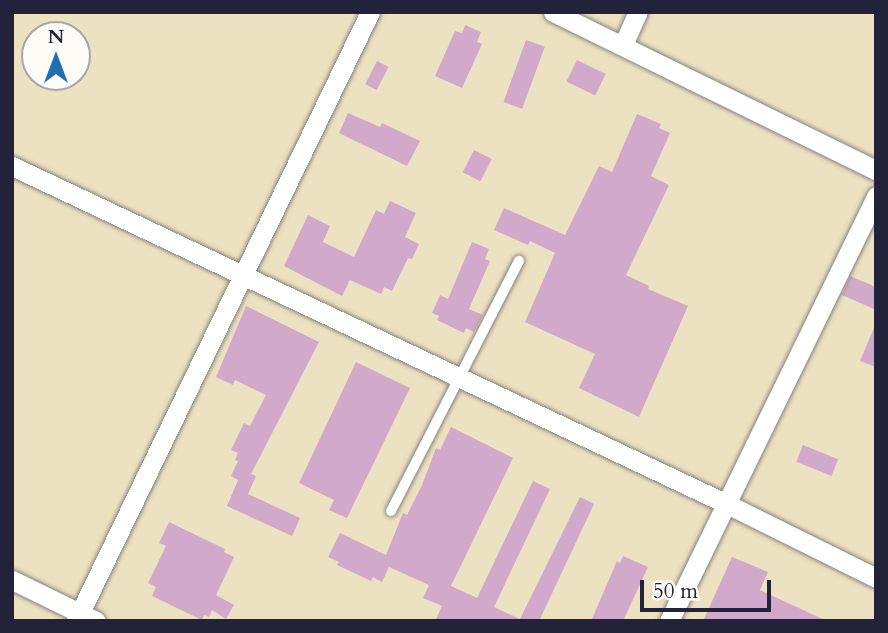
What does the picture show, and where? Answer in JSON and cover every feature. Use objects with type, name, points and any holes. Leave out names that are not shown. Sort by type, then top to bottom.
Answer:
[{"type":"street","points":[[12,580],[84,618],[242,275],[370,12]]},
{"type":"street","points":[[553,12],[876,170]]},
{"type":"street","points":[[623,45],[638,12]]},
{"type":"street","points":[[12,166],[727,504],[876,578]]},
{"type":"street","points":[[669,621],[876,196]]},
{"type":"lane","points":[[391,511],[519,261]]},
{"type":"building","points":[[465,25],[481,32],[477,42],[482,44],[462,88],[435,76],[455,31],[462,33]]},
{"type":"building","points":[[526,40],[545,47],[522,109],[503,102]]},
{"type":"building","points":[[577,60],[606,74],[595,96],[566,82]]},
{"type":"building","points":[[377,61],[389,67],[377,90],[365,84]]},
{"type":"building","points":[[348,113],[380,127],[382,123],[420,141],[407,166],[339,133]]},
{"type":"building","points":[[637,114],[661,124],[659,128],[670,133],[651,176],[669,185],[626,275],[649,286],[648,289],[688,306],[639,417],[579,388],[595,354],[525,322],[555,253],[530,241],[528,245],[494,230],[504,208],[565,235],[599,166],[612,172]]},
{"type":"building","points":[[474,150],[492,159],[480,181],[463,172]]},
{"type":"building","points":[[390,201],[416,213],[405,237],[419,244],[412,259],[408,258],[392,291],[384,287],[381,294],[350,280],[342,296],[284,266],[308,215],[330,226],[323,242],[354,257],[376,210],[384,214]]},
{"type":"building","points":[[472,242],[489,249],[485,259],[490,261],[469,309],[483,315],[474,332],[466,328],[464,333],[437,320],[439,316],[432,313],[440,295],[448,299]]},
{"type":"building","points":[[850,276],[876,287],[876,310],[842,295]]},
{"type":"building","points":[[246,306],[319,342],[251,474],[256,476],[248,494],[300,518],[292,536],[227,506],[238,480],[231,476],[238,461],[235,460],[238,453],[231,450],[244,423],[250,426],[266,395],[235,380],[233,385],[216,377]]},
{"type":"building","points":[[876,323],[876,367],[860,361]]},
{"type":"building","points":[[356,362],[410,388],[347,518],[329,510],[334,500],[299,483]]},
{"type":"building","points":[[451,427],[513,458],[451,586],[477,598],[533,481],[550,489],[494,607],[520,619],[580,497],[594,504],[539,621],[435,621],[442,606],[423,598],[429,585],[389,567],[382,582],[373,577],[371,581],[337,565],[339,562],[328,557],[340,533],[386,555],[403,513],[407,515],[422,485],[436,448],[440,450]]},
{"type":"building","points":[[803,445],[838,459],[831,476],[796,462]]},
{"type":"building","points":[[169,522],[225,549],[224,552],[234,557],[216,595],[234,605],[226,619],[212,610],[209,617],[204,615],[202,620],[152,596],[156,587],[148,583],[166,546],[159,543]]},
{"type":"building","points":[[623,556],[648,567],[623,621],[591,621],[617,561],[620,563]]},
{"type":"building","points":[[732,557],[768,572],[760,590],[827,621],[703,621]]}]
